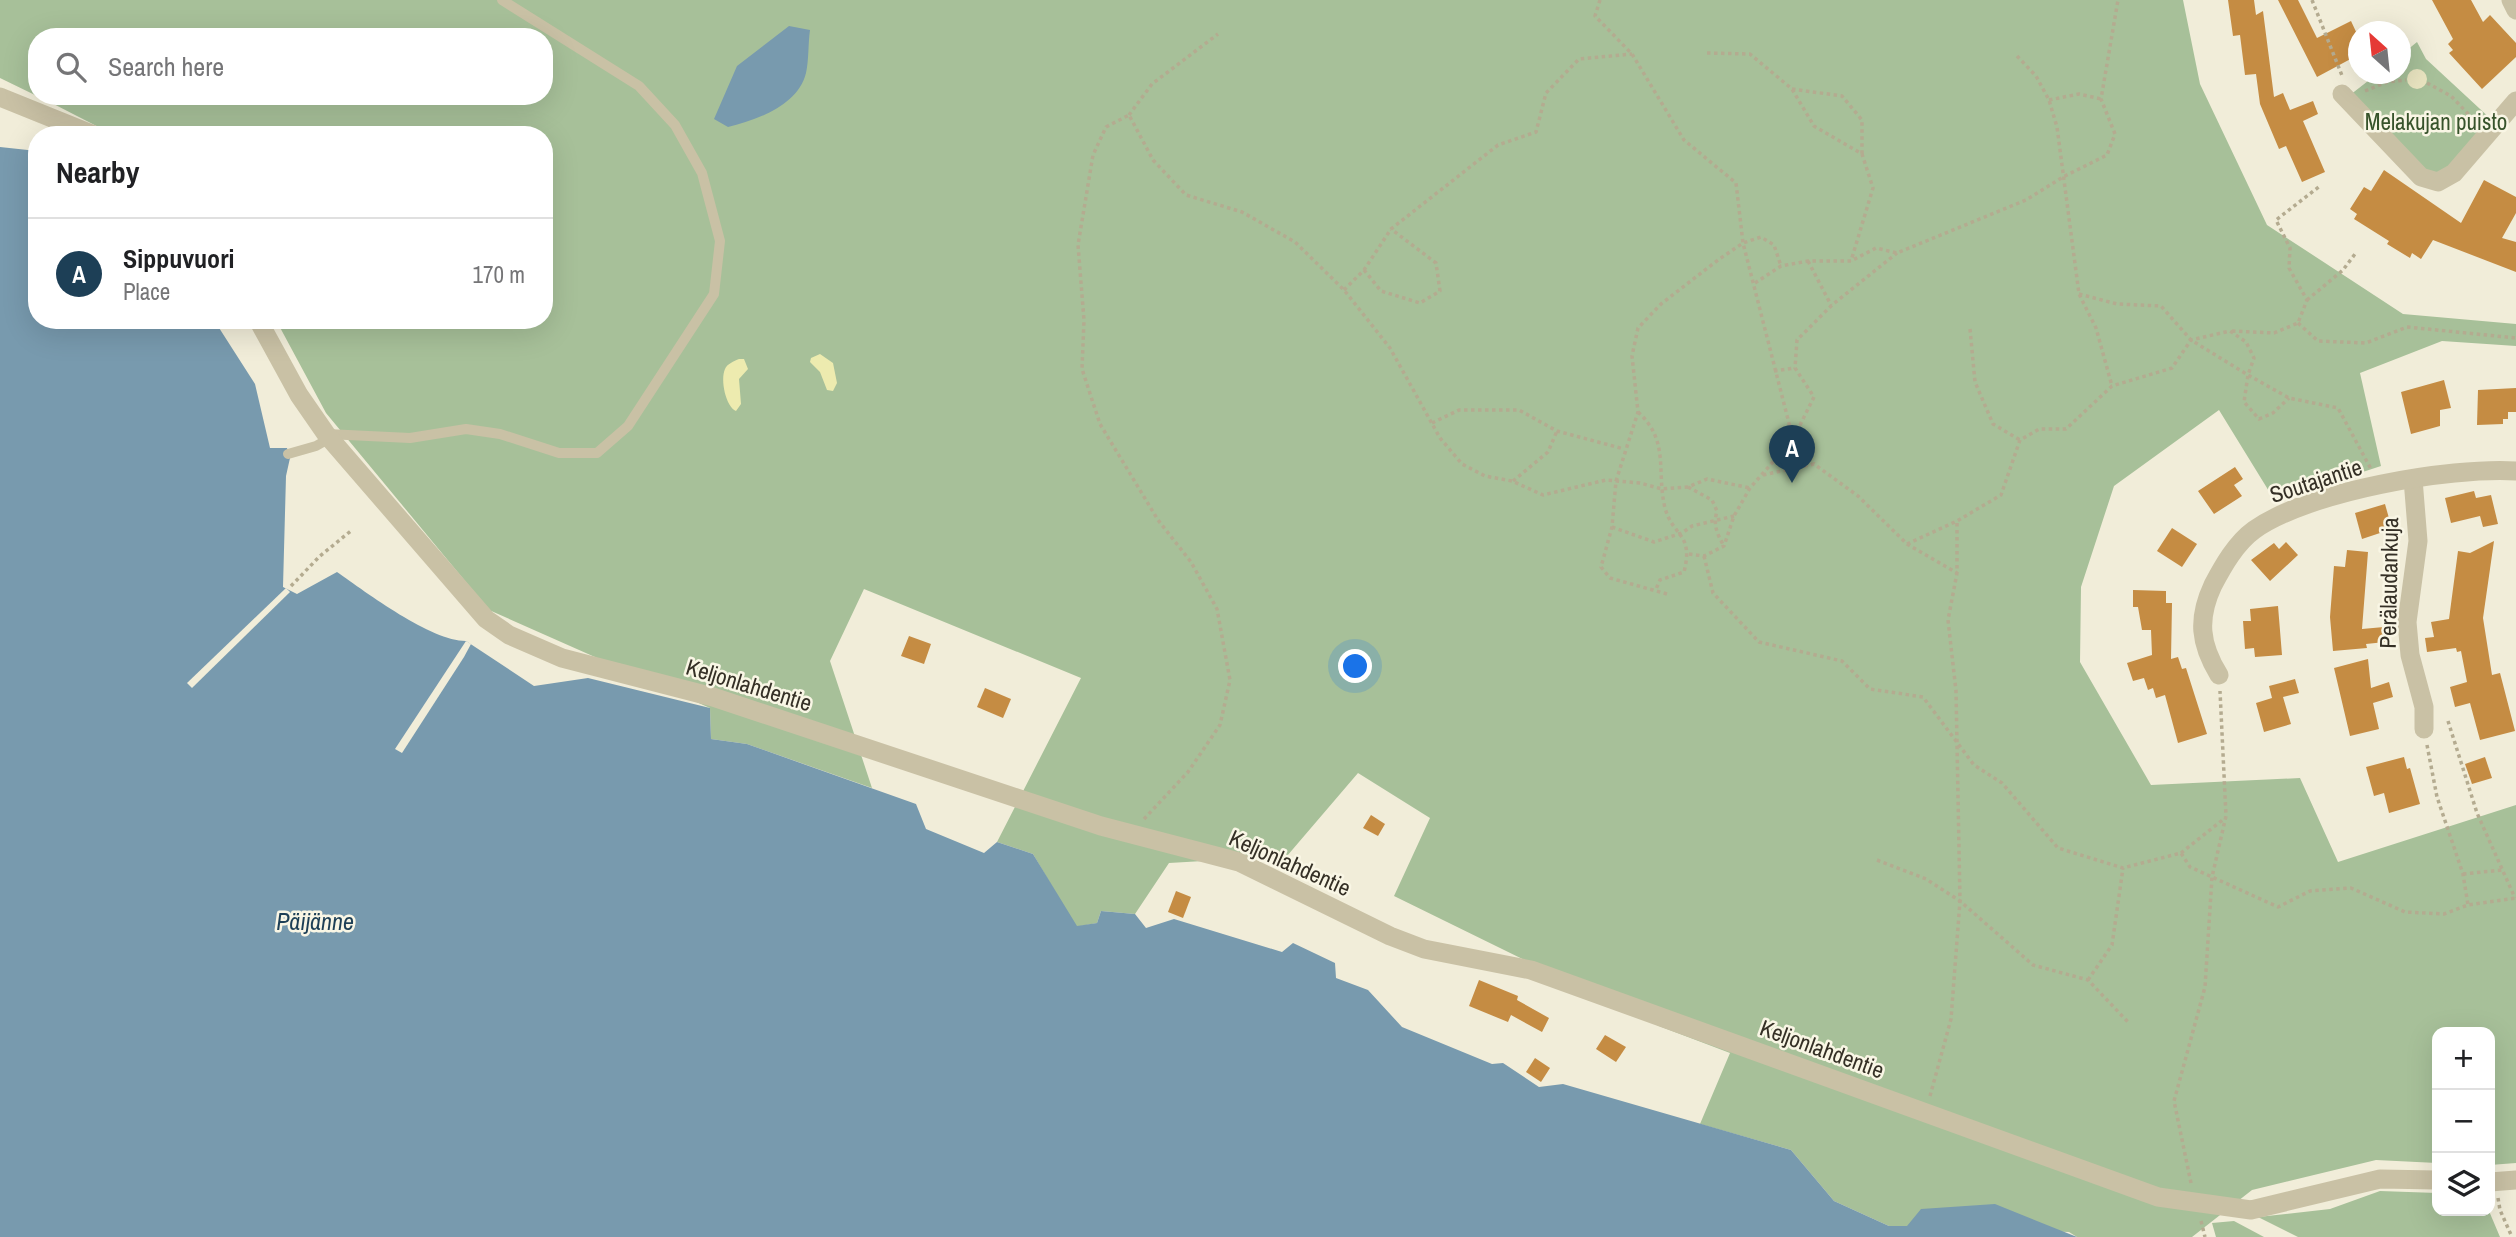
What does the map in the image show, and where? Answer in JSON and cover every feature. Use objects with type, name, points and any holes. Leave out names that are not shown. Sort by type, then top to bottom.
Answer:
[{"type":"street","points":[[2511,0],[2516,10]]},
{"type":"street","points":[[0,97],[72,126]]},
{"type":"street","points":[[2346,98],[2421,177],[2438,182],[2454,173],[2516,101]]},
{"type":"street","name":"Keljonlahdentie","points":[[263,329],[299,395],[328,436],[486,619],[509,635],[562,658],[712,697],[1130,834],[1239,862],[1413,944],[1531,970],[2158,1197],[2251,1210],[2380,1179],[2432,1180]]},
{"type":"street","name":"Soutajantie","points":[[2219,675],[2205,653],[2203,630],[2206,600],[2224,564],[2252,531],[2283,513],[2413,479],[2461,470],[2516,471]]},
{"type":"street","name":"Perälaudankuja","points":[[2413,479],[2418,541],[2407,622],[2410,655],[2424,707],[2424,729]]},
{"type":"lane","points":[[502,0],[547,28]]},
{"type":"lane","points":[[288,454],[316,446],[328,436],[410,438],[467,429],[500,434],[559,453],[597,453],[628,426],[714,294],[720,240],[702,173],[674,125],[639,86],[553,32]]},
{"type":"path","points":[[1600,0],[1595,16],[1632,54],[1684,140],[1737,183],[1743,243],[1793,439],[1814,464],[1858,496],[1907,544],[1957,573]]},
{"type":"path","points":[[1689,554],[1704,556],[1724,546],[1734,516],[1750,488],[1793,439],[1814,397],[1796,368],[1797,340],[1832,306],[1897,253],[2026,200],[2063,177],[2107,155],[2115,134],[2101,99],[2118,0]]},
{"type":"path","points":[[2312,0],[2343,75],[2346,98],[2385,84]]},
{"type":"path","points":[[1130,834],[1188,772],[1220,725],[1230,680],[1217,609],[1191,562],[1158,520],[1100,424],[1082,369],[1084,320],[1078,245],[1093,155],[1106,127],[1129,115],[1152,84],[1218,34]]},
{"type":"path","points":[[1707,53],[1750,54],[1792,89],[1814,126],[1861,154]]},
{"type":"path","points":[[1344,289],[1364,270],[1391,229],[1498,145],[1536,132],[1546,93],[1579,60],[1632,54]]},
{"type":"path","points":[[2017,56],[2036,76],[2049,100],[2057,127],[2079,294],[2096,328],[2112,386]]},
{"type":"path","points":[[2427,83],[2451,96],[2488,134]]},
{"type":"path","points":[[1792,89],[1842,96],[1862,120],[1861,154],[1873,188],[1851,261]]},
{"type":"path","points":[[2049,100],[2079,94],[2101,99]]},
{"type":"path","points":[[1129,115],[1153,160],[1186,195],[1242,212],[1295,242],[1344,289],[1390,348],[1440,438],[1462,464],[1485,476],[1512,481],[1543,495],[1606,480],[1662,489],[1688,486],[1707,479],[1750,488]]},
{"type":"path","points":[[2306,300],[2289,268],[2290,248],[2276,220],[2320,186]]},
{"type":"path","points":[[1364,270],[1381,291],[1420,303],[1440,291],[1436,263],[1391,229]]},
{"type":"path","points":[[1667,594],[1610,578],[1601,567],[1612,527],[1616,481],[1637,412],[1632,356],[1638,328],[1661,304],[1743,243],[1761,237],[1774,245],[1782,266]]},
{"type":"path","points":[[1755,283],[1782,266],[1808,261],[1851,261],[1876,248],[1897,253]]},
{"type":"path","points":[[1907,544],[1957,522],[2001,495],[2020,440],[2039,429],[2066,429],[2112,386],[2172,368],[2191,340],[2230,331],[2274,333],[2298,323],[2306,300],[2343,270],[2355,254]]},
{"type":"path","points":[[1808,261],[1832,306]]},
{"type":"path","points":[[2079,294],[2117,304],[2161,306],[2191,340],[2289,398],[2338,408],[2368,466],[2387,485]]},
{"type":"path","points":[[2298,323],[2318,341],[2366,344],[2407,327],[2516,338]]},
{"type":"path","points":[[1970,329],[1975,382],[1993,424],[2020,440]]},
{"type":"path","points":[[2230,331],[2246,342],[2254,358],[2248,374],[2244,402],[2259,419],[2273,413],[2289,398]]},
{"type":"path","points":[[1774,371],[1796,368]]},
{"type":"path","points":[[1432,423],[1459,410],[1519,410],[1557,431],[1624,449]]},
{"type":"path","points":[[1637,412],[1653,425],[1663,463],[1662,489],[1666,511],[1682,533],[1689,554],[1684,572],[1660,580],[1656,589]]},
{"type":"path","points":[[1512,481],[1548,452],[1557,431]]},
{"type":"path","points":[[1761,476],[1814,464]]},
{"type":"path","points":[[1688,486],[1712,500],[1717,511],[1714,520],[1724,546]]},
{"type":"path","points":[[1612,527],[1654,542],[1682,533],[1692,526],[1734,516]]},
{"type":"path","points":[[1925,1113],[1951,1019],[1960,901],[1956,691],[1948,620],[1957,573],[1957,522]]},
{"type":"path","points":[[291,586],[320,556],[352,530]]},
{"type":"path","points":[[1704,556],[1713,593],[1759,642],[1842,661],[1870,689],[1923,697],[1974,765],[2002,783],[2058,848],[2123,869],[2181,853],[2226,816]]},
{"type":"path","points":[[2195,1202],[2174,1101],[2205,987],[2212,877],[2226,816],[2219,675]]},
{"type":"path","points":[[2181,853],[2190,867],[2278,907],[2310,891],[2351,888],[2405,912],[2444,914],[2469,905],[2516,898],[2470,796],[2448,721]]},
{"type":"path","points":[[2424,729],[2437,797],[2463,874],[2469,905]]},
{"type":"path","points":[[1877,860],[1926,879],[1960,901],[2034,965],[2088,981],[2128,1022]]},
{"type":"path","points":[[2088,981],[2112,945],[2123,869]]},
{"type":"path","points":[[2463,874],[2502,870]]},
{"type":"path","points":[[2501,1181],[2500,1210],[2512,1237]]},
{"type":"green space","points":[[0,0],[2183,0],[2200,84],[2267,225],[2403,314],[2516,324],[2516,346],[2442,341],[2360,373],[2381,466],[2275,501],[2219,410],[2114,486],[2081,587],[2080,662],[2151,785],[2300,778],[2338,862],[2516,805],[2516,1163],[2495,1165],[2495,1027],[2432,1027],[2432,1163],[2376,1160],[2252,1190],[2192,1237],[2077,1237],[2069,1232],[1889,1226],[1834,1201],[1791,1150],[1700,1124],[1730,1053],[1659,1026],[1394,896],[1430,818],[1358,773],[1287,856],[1169,863],[1135,914],[1101,911],[1097,923],[1076,927],[1033,854],[997,842],[1081,678],[864,589],[830,661],[872,788],[747,744],[711,739],[710,708],[489,610],[326,413],[281,329],[553,329],[553,126],[96,126],[56,105],[553,105],[553,28],[28,28],[28,92],[0,78]]},
{"type":"green space","name":"Melakujan puisto","points":[[2417,42],[2426,59],[2493,121],[2449,168],[2436,174],[2425,170],[2350,95],[2364,84],[2411,84],[2411,47]]},
{"type":"green space","points":[[2380,1191],[2432,1193],[2432,1216],[2491,1216],[2500,1237],[2298,1237],[2258,1217],[2330,1209]]},
{"type":"green space","points":[[2234,1221],[2264,1237],[2216,1237],[2212,1223]]},
{"type":"sand","points":[[820,354],[833,363],[837,383],[833,391],[827,390],[820,372],[810,362],[811,358]]},
{"type":"sand","points":[[744,359],[748,369],[739,379],[741,404],[736,411],[729,404],[723,380],[726,367]]},
{"type":"shaded area","points":[[2413,70],[2421,70],[2426,75],[2426,83],[2421,88],[2413,88],[2409,84],[2411,84]]},
{"type":"water","points":[[789,26],[810,30],[808,63],[802,85],[785,103],[763,116],[728,127],[714,119],[737,66]]},
{"type":"water","name":"Päijänne","points":[[0,147],[28,150],[28,329],[220,329],[255,384],[270,448],[287,448],[290,458],[286,476],[283,587],[297,594],[337,572],[418,625],[452,639],[466,641],[534,686],[588,678],[710,708],[711,739],[747,744],[916,804],[926,829],[984,853],[997,842],[1033,854],[1077,926],[1097,923],[1101,911],[1135,914],[1146,928],[1174,919],[1282,952],[1293,943],[1335,963],[1336,978],[1368,990],[1402,1027],[1492,1064],[1503,1063],[1539,1087],[1563,1084],[1791,1150],[1834,1201],[1889,1226],[1907,1226],[1921,1209],[1995,1204],[2077,1237],[0,1237]]},
{"type":"pier","points":[[286,588],[290,592],[192,688],[187,683]]},
{"type":"pier","points":[[466,641],[471,644],[464,657],[402,753],[395,749]]},
{"type":"building","points":[[2228,0],[2254,0],[2256,15],[2263,11],[2274,97],[2283,93],[2290,110],[2313,101],[2318,114],[2303,121],[2325,172],[2302,182],[2286,146],[2279,149],[2260,104],[2256,74],[2245,75],[2240,35],[2233,36]]},
{"type":"building","points":[[2278,0],[2298,0],[2317,38],[2348,22],[2348,60],[2317,77]]},
{"type":"building","points":[[2432,0],[2471,0],[2483,22],[2490,15],[2516,43],[2516,57],[2482,89],[2449,53],[2453,50],[2448,44],[2453,39]]},
{"type":"building","points":[[2384,170],[2461,223],[2484,180],[2516,197],[2516,213],[2502,238],[2516,242],[2516,272],[2433,240],[2421,259],[2412,253],[2410,258],[2354,219],[2357,214],[2350,209],[2364,187],[2371,191]]},
{"type":"building","points":[[2444,380],[2451,408],[2440,410],[2440,426],[2411,434],[2401,392]]},
{"type":"building","points":[[2516,388],[2516,412],[2508,412],[2508,419],[2503,419],[2503,424],[2477,425],[2478,390]]},
{"type":"building","points":[[2235,467],[2243,479],[2234,485],[2242,496],[2214,514],[2198,491]]},
{"type":"building","points":[[2474,491],[2476,498],[2491,495],[2498,524],[2483,527],[2480,516],[2451,523],[2445,498]]},
{"type":"building","points":[[2385,504],[2392,529],[2362,539],[2355,513]]},
{"type":"building","points":[[2172,528],[2197,544],[2182,567],[2157,551]]},
{"type":"building","points":[[2494,541],[2483,618],[2492,675],[2500,673],[2515,731],[2480,740],[2470,703],[2455,707],[2450,687],[2467,682],[2461,651],[2457,652],[2456,648],[2427,652],[2425,638],[2434,637],[2431,622],[2449,619],[2458,551],[2470,553]]},
{"type":"building","points":[[2286,542],[2298,555],[2270,581],[2251,560],[2274,543],[2279,549]]},
{"type":"building","points":[[2347,550],[2368,552],[2362,629],[2384,627],[2385,642],[2366,644],[2367,648],[2333,651],[2330,617],[2334,566],[2345,567]]},
{"type":"building","points":[[2133,590],[2166,591],[2166,603],[2172,603],[2171,659],[2178,657],[2182,669],[2186,668],[2207,734],[2178,743],[2165,695],[2156,698],[2153,688],[2148,690],[2144,678],[2133,681],[2127,663],[2152,655],[2151,630],[2142,630],[2138,607],[2133,607]]},
{"type":"building","points":[[2278,606],[2282,655],[2255,657],[2254,648],[2245,649],[2243,621],[2251,621],[2250,609]]},
{"type":"building","points":[[909,636],[931,644],[924,664],[901,656]]},
{"type":"building","points":[[2368,659],[2371,688],[2389,682],[2393,697],[2373,703],[2379,729],[2350,736],[2334,668]]},
{"type":"building","points":[[2295,679],[2299,693],[2283,697],[2291,724],[2264,732],[2256,703],[2272,698],[2269,686]]},
{"type":"building","points":[[985,688],[1011,699],[1003,718],[977,707]]},
{"type":"building","points":[[2404,757],[2407,769],[2410,768],[2420,804],[2389,813],[2384,793],[2374,796],[2366,767]]},
{"type":"building","points":[[2485,757],[2492,778],[2472,784],[2465,764]]},
{"type":"building","points":[[1371,815],[1385,824],[1378,836],[1363,828]]},
{"type":"building","points":[[1176,891],[1191,897],[1183,918],[1168,912]]},
{"type":"building","points":[[1479,980],[1518,996],[1517,1000],[1549,1018],[1542,1032],[1511,1015],[1508,1022],[1469,1006]]},
{"type":"building","points":[[1605,1035],[1626,1047],[1616,1062],[1596,1049]]},
{"type":"building","points":[[1535,1058],[1550,1068],[1541,1082],[1526,1072]]},
{"type":"place","name":"Sippuvuori","points":[[1792,483]]}]
